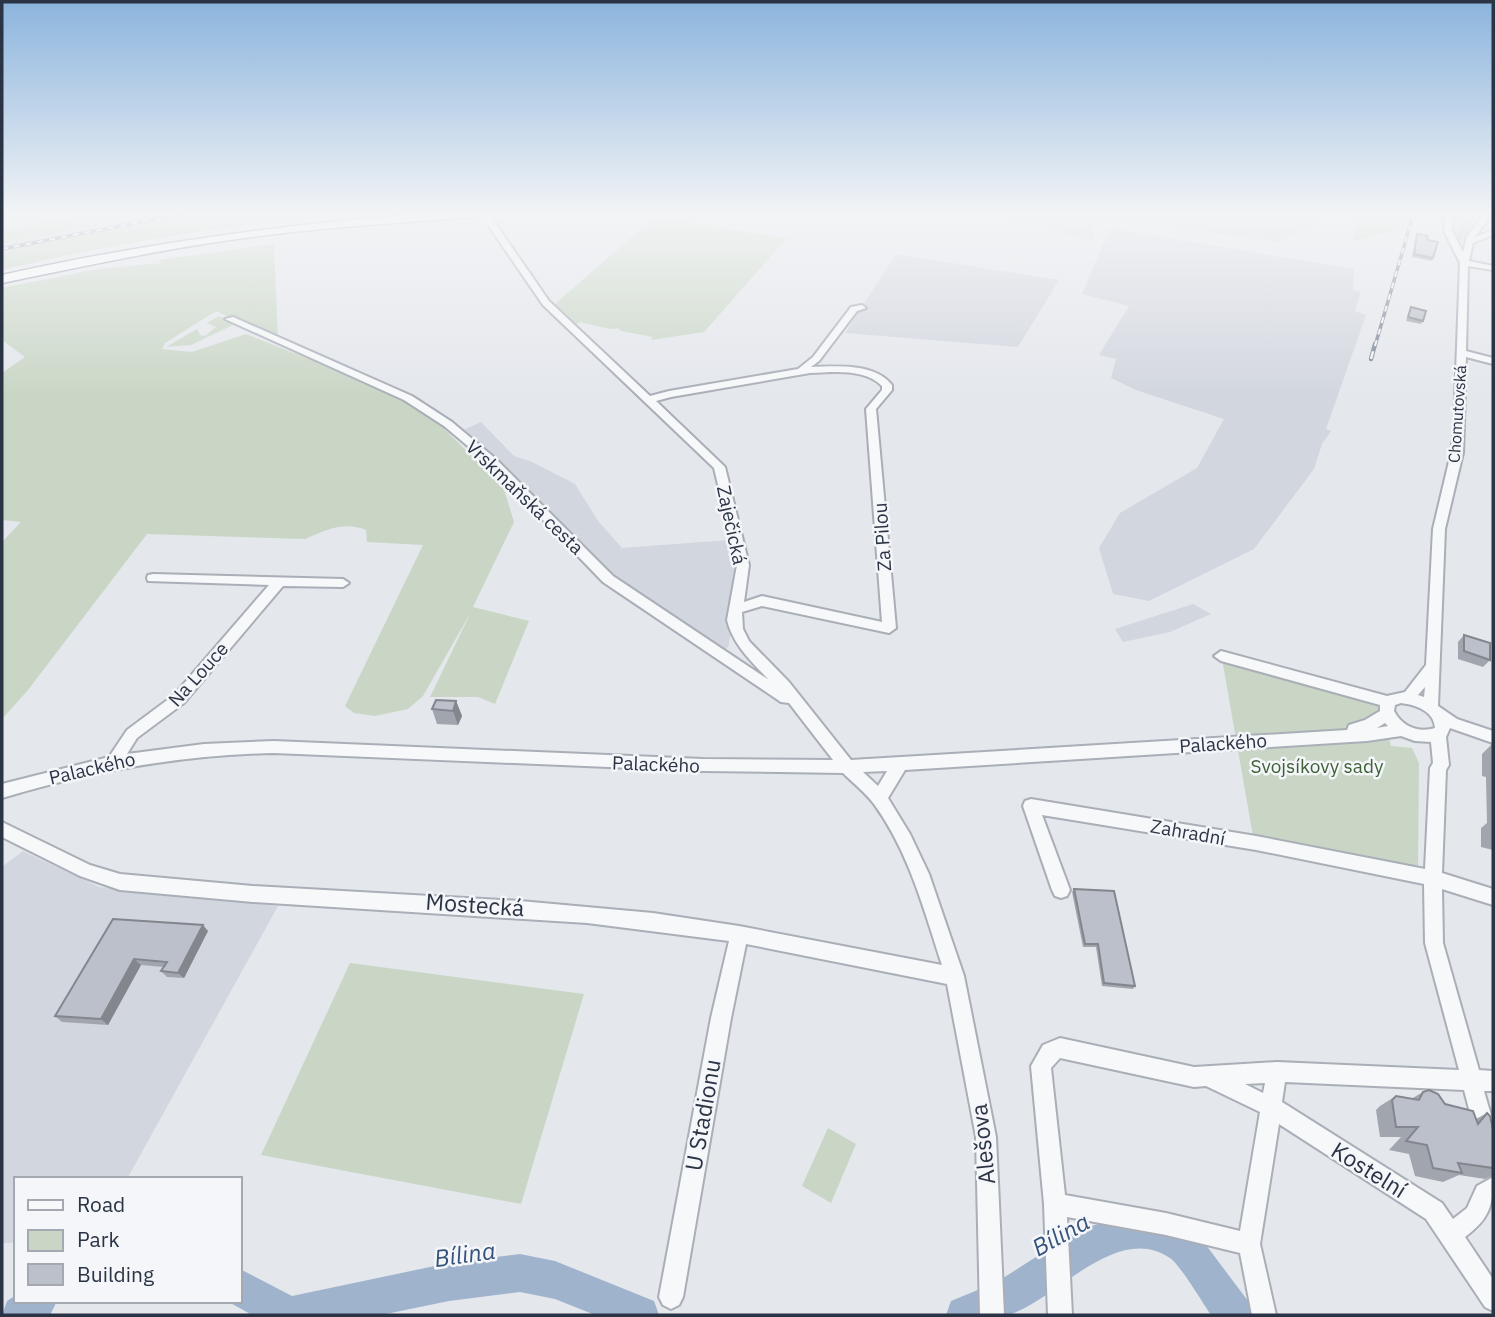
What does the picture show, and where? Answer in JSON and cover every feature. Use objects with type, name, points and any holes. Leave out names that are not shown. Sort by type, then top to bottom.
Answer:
[{"type":"highway","points":[[2,277],[20,273]]},
{"type":"street","name":"Zaječická","points":[[527,273],[546,303],[719,467],[743,565],[736,609],[736,629],[744,644],[802,708],[847,767],[879,798],[904,839],[920,874],[955,975]]},
{"type":"street","name":"Chomutovská","points":[[1464,273],[1457,453],[1439,529],[1434,665],[1441,765],[1438,768],[1433,878],[1434,943],[1493,1159]]},
{"type":"street","points":[[649,400],[669,394],[801,371],[816,359],[854,309],[862,308]]},
{"type":"street","name":"Vrskmaňská cesta","points":[[230,319],[408,398],[448,424],[492,461],[608,579],[802,708]]},
{"type":"street","points":[[1461,353],[1493,361]]},
{"type":"street","name":"Za Pilou","points":[[736,609],[762,601],[889,628],[871,409],[887,390],[887,385],[880,377],[868,373],[801,371]]},
{"type":"street","points":[[153,578],[344,583]]},
{"type":"street","name":"Na Louce","points":[[114,762],[132,734],[179,699],[279,582]]},
{"type":"street","points":[[1221,656],[1388,708],[1429,751],[1432,762],[1438,768]]},
{"type":"street","points":[[1408,698],[1434,665]]},
{"type":"street","points":[[1388,708],[1393,699],[1408,698],[1438,723],[1493,743]]},
{"type":"street","name":"Palackého","points":[[1315,737],[1363,727],[1388,708]]},
{"type":"street","points":[[1410,733],[1438,723],[1493,737]]},
{"type":"street","name":"Palackého","points":[[2,791],[114,762],[172,752],[274,747],[703,765],[847,767],[1410,733]]},
{"type":"street","points":[[879,798],[900,764]]},
{"type":"street","name":"Zahradní","points":[[1061,890],[1031,806],[1256,843],[1433,878]]},
{"type":"street","name":"Mostecká","points":[[2,829],[86,871],[120,882],[525,908],[656,921],[955,975]]},
{"type":"street","points":[[1433,878],[1493,897]]},
{"type":"street","name":"U Stadionu","points":[[671,1297],[721,1018],[739,934]]},
{"type":"street","name":"Alešova","points":[[955,975],[986,1137],[992,1315]]},
{"type":"street","name":"Kostelní","points":[[1055,1204],[1041,1066],[1050,1052],[1060,1048],[1194,1077],[1277,1072],[1493,1081]]},
{"type":"street","points":[[1264,1315],[1249,1244],[1277,1072]]},
{"type":"street","name":"Kostelní","points":[[1211,1078],[1270,1107],[1434,1211],[1493,1299]]},
{"type":"street","points":[[1450,1235],[1475,1216],[1485,1194],[1493,1188]]},
{"type":"street","points":[[1060,1315],[1055,1204],[1166,1224],[1249,1244]]},
{"type":"shaded area","points":[[883,273],[1018,273],[1059,280],[1018,347],[845,333]]},
{"type":"shaded area","points":[[1091,273],[1354,273],[1353,290],[1361,292],[1355,311],[1366,315],[1326,429],[1331,431],[1322,444],[1314,469],[1254,549],[1149,601],[1113,594],[1099,548],[1120,513],[1197,468],[1224,419],[1136,390],[1111,378],[1116,359],[1099,355],[1129,306],[1082,294]]},
{"type":"shaded area","points":[[481,422],[514,456],[530,461],[575,484],[598,521],[622,548],[729,540],[735,577],[729,645],[725,651],[610,577],[461,431]]},
{"type":"shaded area","points":[[1193,604],[1211,614],[1170,632],[1123,642],[1115,629]]},
{"type":"shaded area","points":[[23,851],[99,887],[278,906],[128,1177],[14,1177],[14,1242],[10,1243],[2,1243],[2,867]]},
{"type":"green space","points":[[75,273],[275,273],[278,340],[216,311],[165,343],[162,349],[192,352],[246,334],[411,403],[447,425],[444,429],[503,486],[514,522],[473,607],[529,621],[495,704],[478,697],[430,697],[471,612],[423,696],[408,709],[375,716],[354,713],[345,706],[423,545],[367,542],[366,530],[350,526],[328,530],[305,539],[147,534],[28,690],[2,719],[2,542],[21,522],[2,520],[2,373],[25,357],[2,340],[2,288]]},
{"type":"green space","points":[[590,273],[756,273],[704,332],[651,340],[653,337],[621,331],[618,328],[610,329],[580,322],[577,324],[555,304]]},
{"type":"green space","points":[[219,316],[235,324],[191,345],[166,347],[197,329],[200,335],[205,336],[216,327],[207,323]]},
{"type":"green space","name":"Svojsíkovy sady","points":[[1222,659],[1380,702],[1391,746],[1412,748],[1419,763],[1418,868],[1253,836]]},
{"type":"green space","points":[[350,963],[584,994],[521,1204],[261,1155]]},
{"type":"green space","points":[[828,1128],[856,1144],[831,1203],[802,1186]]},
{"type":"building","points":[[1411,307],[1426,311],[1423,321],[1408,317]]},
{"type":"building","points":[[1464,635],[1490,643],[1490,660],[1464,651]]},
{"type":"building","points":[[436,700],[456,701],[453,711],[432,709]]},
{"type":"building","points":[[1074,889],[1114,891],[1135,986],[1104,983],[1098,944],[1085,944]]},
{"type":"building","points":[[113,919],[203,925],[178,973],[161,971],[167,962],[134,959],[101,1019],[55,1016]]},
{"type":"building","points":[[1429,1090],[1438,1094],[1445,1104],[1473,1111],[1478,1124],[1487,1113],[1490,1116],[1493,1129],[1493,1168],[1458,1163],[1462,1173],[1433,1168],[1427,1145],[1406,1141],[1418,1127],[1396,1127],[1392,1100],[1396,1096],[1419,1100],[1423,1092]]},
{"type":"waterway","name":"Bílina","points":[[965,1315],[1010,1295],[1091,1243],[1143,1229],[1184,1246],[1234,1315]]},
{"type":"waterway","name":"Bílina","points":[[292,1315],[449,1282],[520,1273],[555,1280],[640,1315]]},
{"type":"waterway","name":"Bílina","points":[[242,1289],[289,1315]]},
{"type":"waterway","name":"Bílina","points":[[21,1315],[36,1303]]},
{"type":"railway","points":[[1375,346],[1396,273]]},
{"type":"railway","points":[[1371,359],[1375,344]]}]
